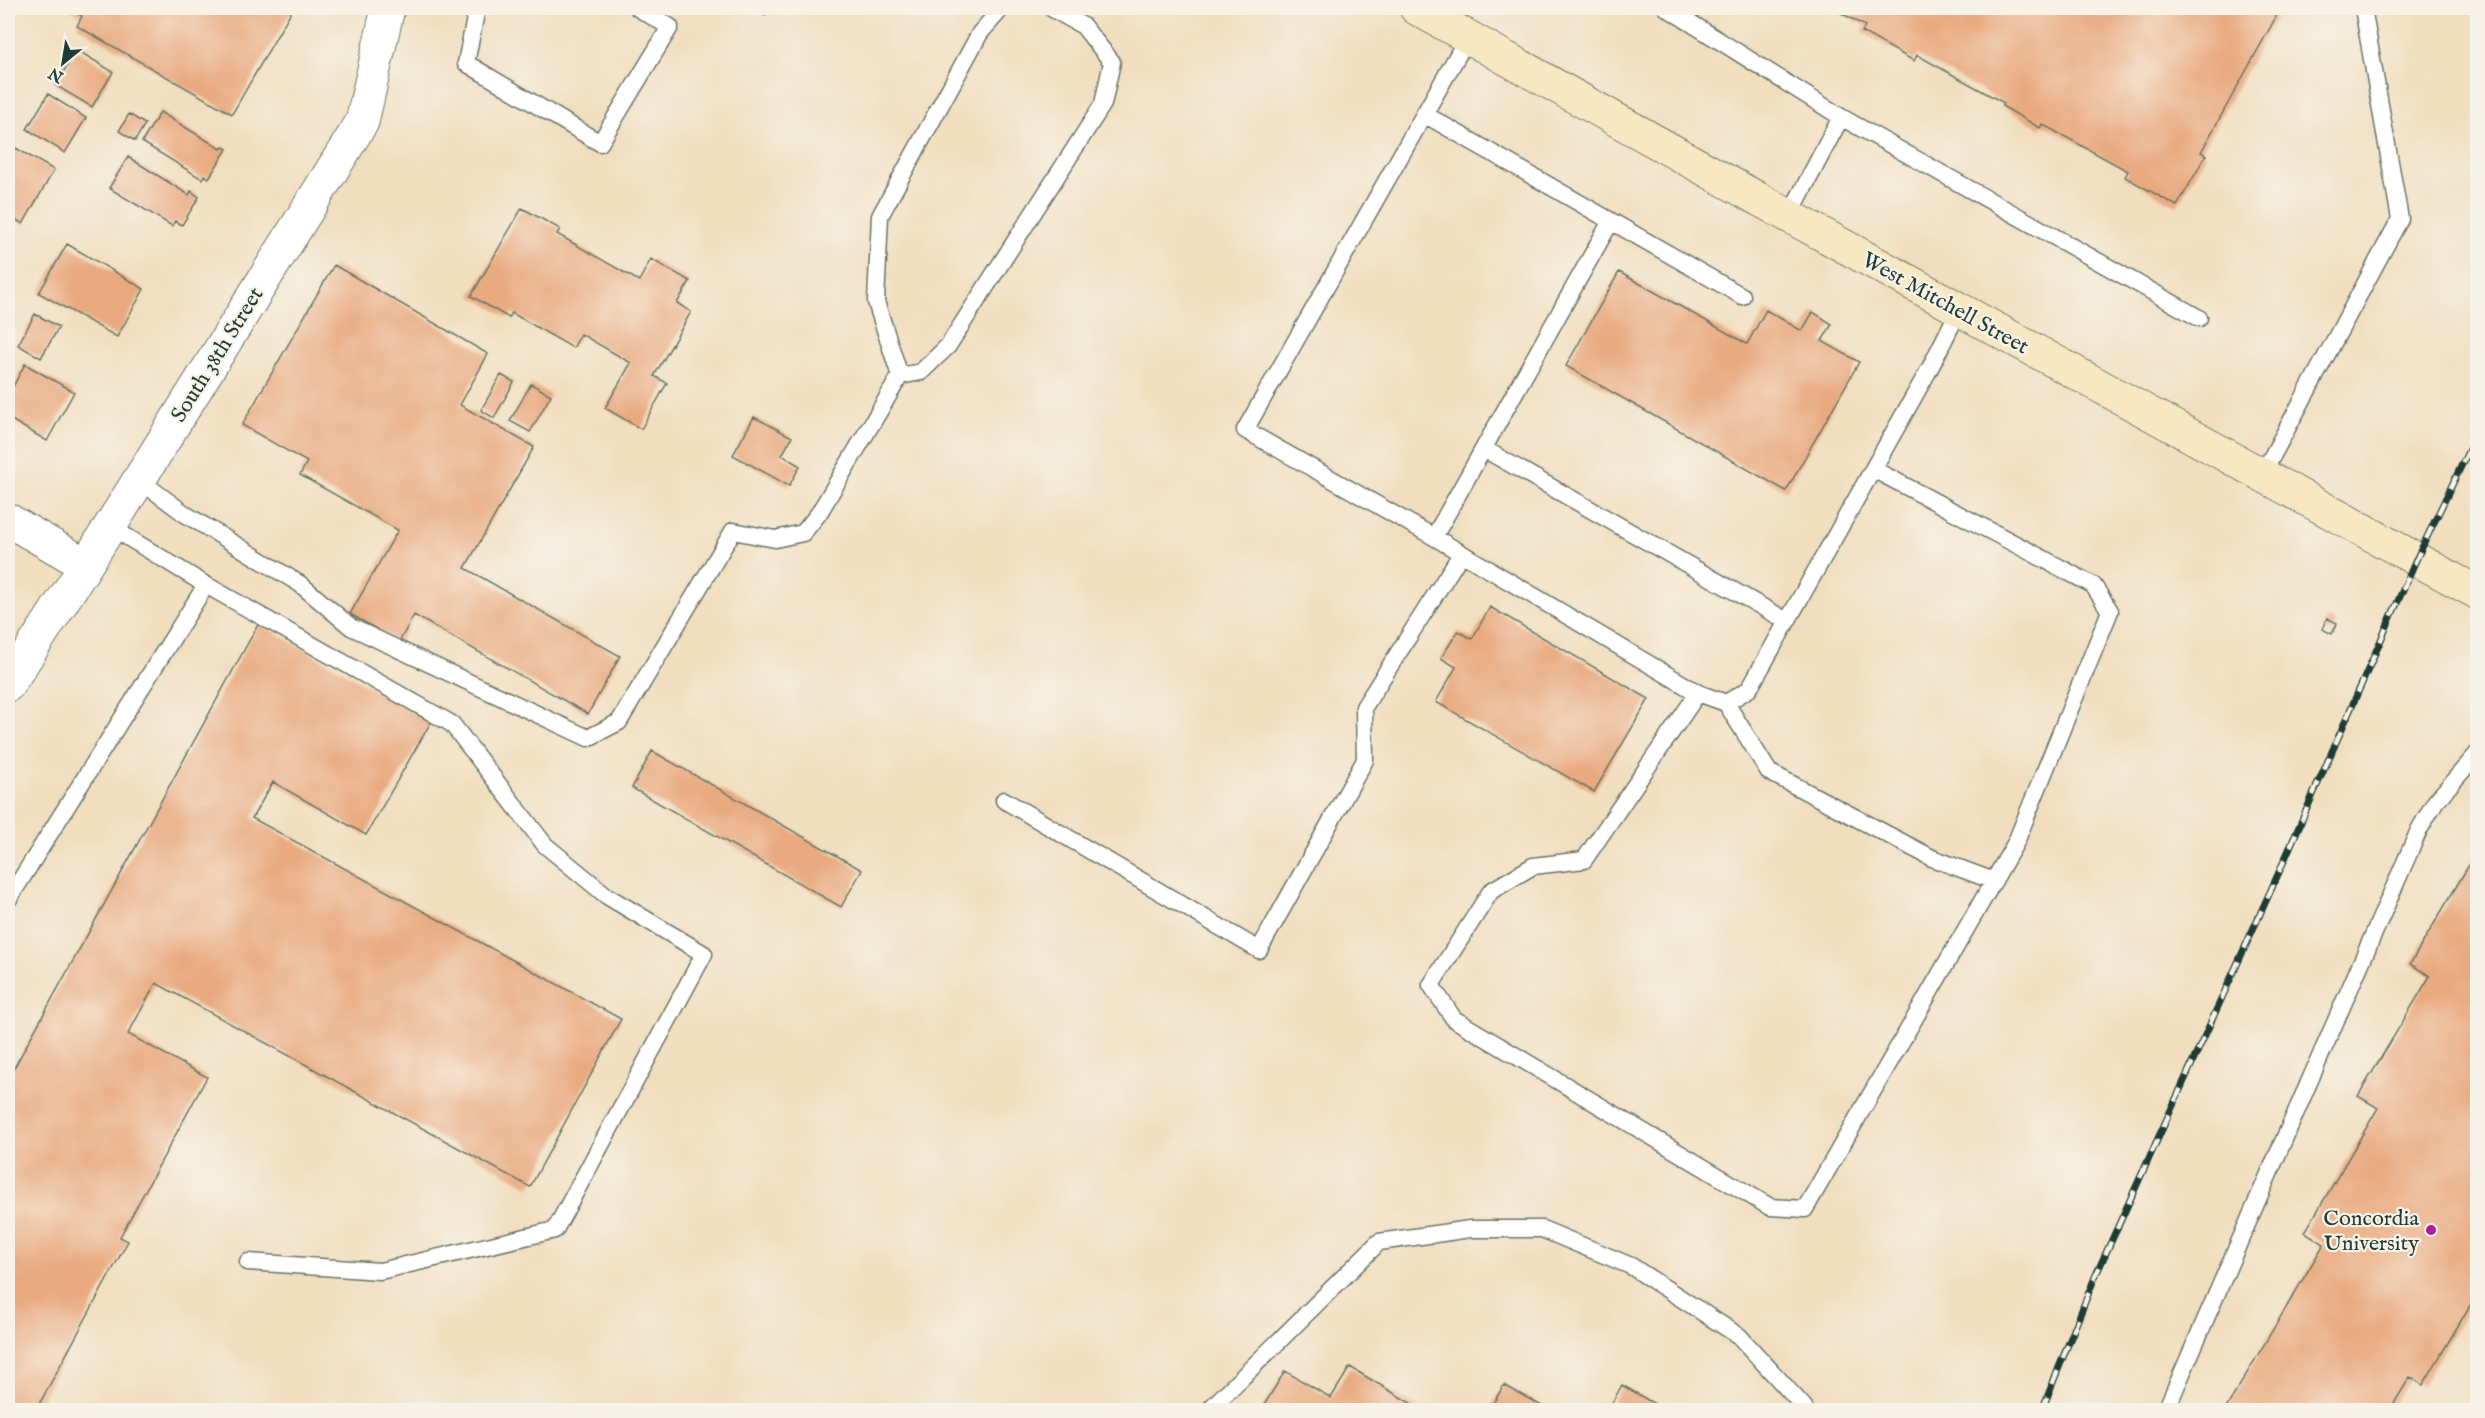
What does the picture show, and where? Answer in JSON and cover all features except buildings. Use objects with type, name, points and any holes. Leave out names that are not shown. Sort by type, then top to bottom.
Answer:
[{"type":"street","name":"South 38th Street","points":[[8,685],[86,565],[362,122],[388,8]]},
{"type":"street","name":"West Mitchell Street","points":[[1416,8],[1959,310],[2478,593]]},
{"type":"street","points":[[8,520],[86,565]]},
{"type":"lane","points":[[477,8],[466,63],[600,143],[670,27],[638,8]]},
{"type":"lane","points":[[138,479],[185,514],[300,584],[351,627],[588,738],[619,722],[733,531],[775,539],[802,533],[819,513],[900,376],[876,302],[880,216],[980,33],[1002,8]]},
{"type":"lane","points":[[900,376],[921,372],[948,346],[1103,104],[1112,62],[1083,26],[1051,8]]},
{"type":"lane","points":[[1667,8],[1841,117],[2199,318]]},
{"type":"lane","points":[[2262,475],[2400,219],[2363,8]]},
{"type":"lane","points":[[1468,37],[1245,430],[1434,537],[1698,693],[1726,703],[1769,772],[1932,858],[1994,881]]},
{"type":"lane","points":[[1424,114],[1742,296]]},
{"type":"lane","points":[[1789,216],[1841,117]]},
{"type":"lane","points":[[1434,537],[1611,221]]},
{"type":"lane","points":[[1726,703],[1749,689],[1930,368],[1959,310]]},
{"type":"lane","points":[[1484,448],[1787,621]]},
{"type":"lane","points":[[1698,693],[1584,860],[1533,866],[1491,891],[1431,985],[1454,1019],[1770,1208],[1805,1209],[2016,842],[2110,612],[2093,585],[1874,469]]},
{"type":"lane","points":[[109,526],[206,585],[452,724],[544,845],[607,897],[704,954],[555,1230],[380,1271],[248,1262]]},
{"type":"lane","points":[[1004,800],[1259,950],[1365,760],[1364,707],[1461,554]]},
{"type":"lane","points":[[8,900],[206,585]]},
{"type":"lane","points":[[2166,1410],[2419,830],[2435,802],[2478,753]]},
{"type":"lane","points":[[1209,1410],[1378,1242],[1470,1228],[1542,1229],[1631,1266],[1739,1336],[1804,1407],[1803,1410]]},
{"type":"railway","points":[[2042,1410],[2095,1277],[2280,870],[2416,560],[2478,431]]},
{"type":"place","name":"Concordia University","points":[[2431,1230]]}]
